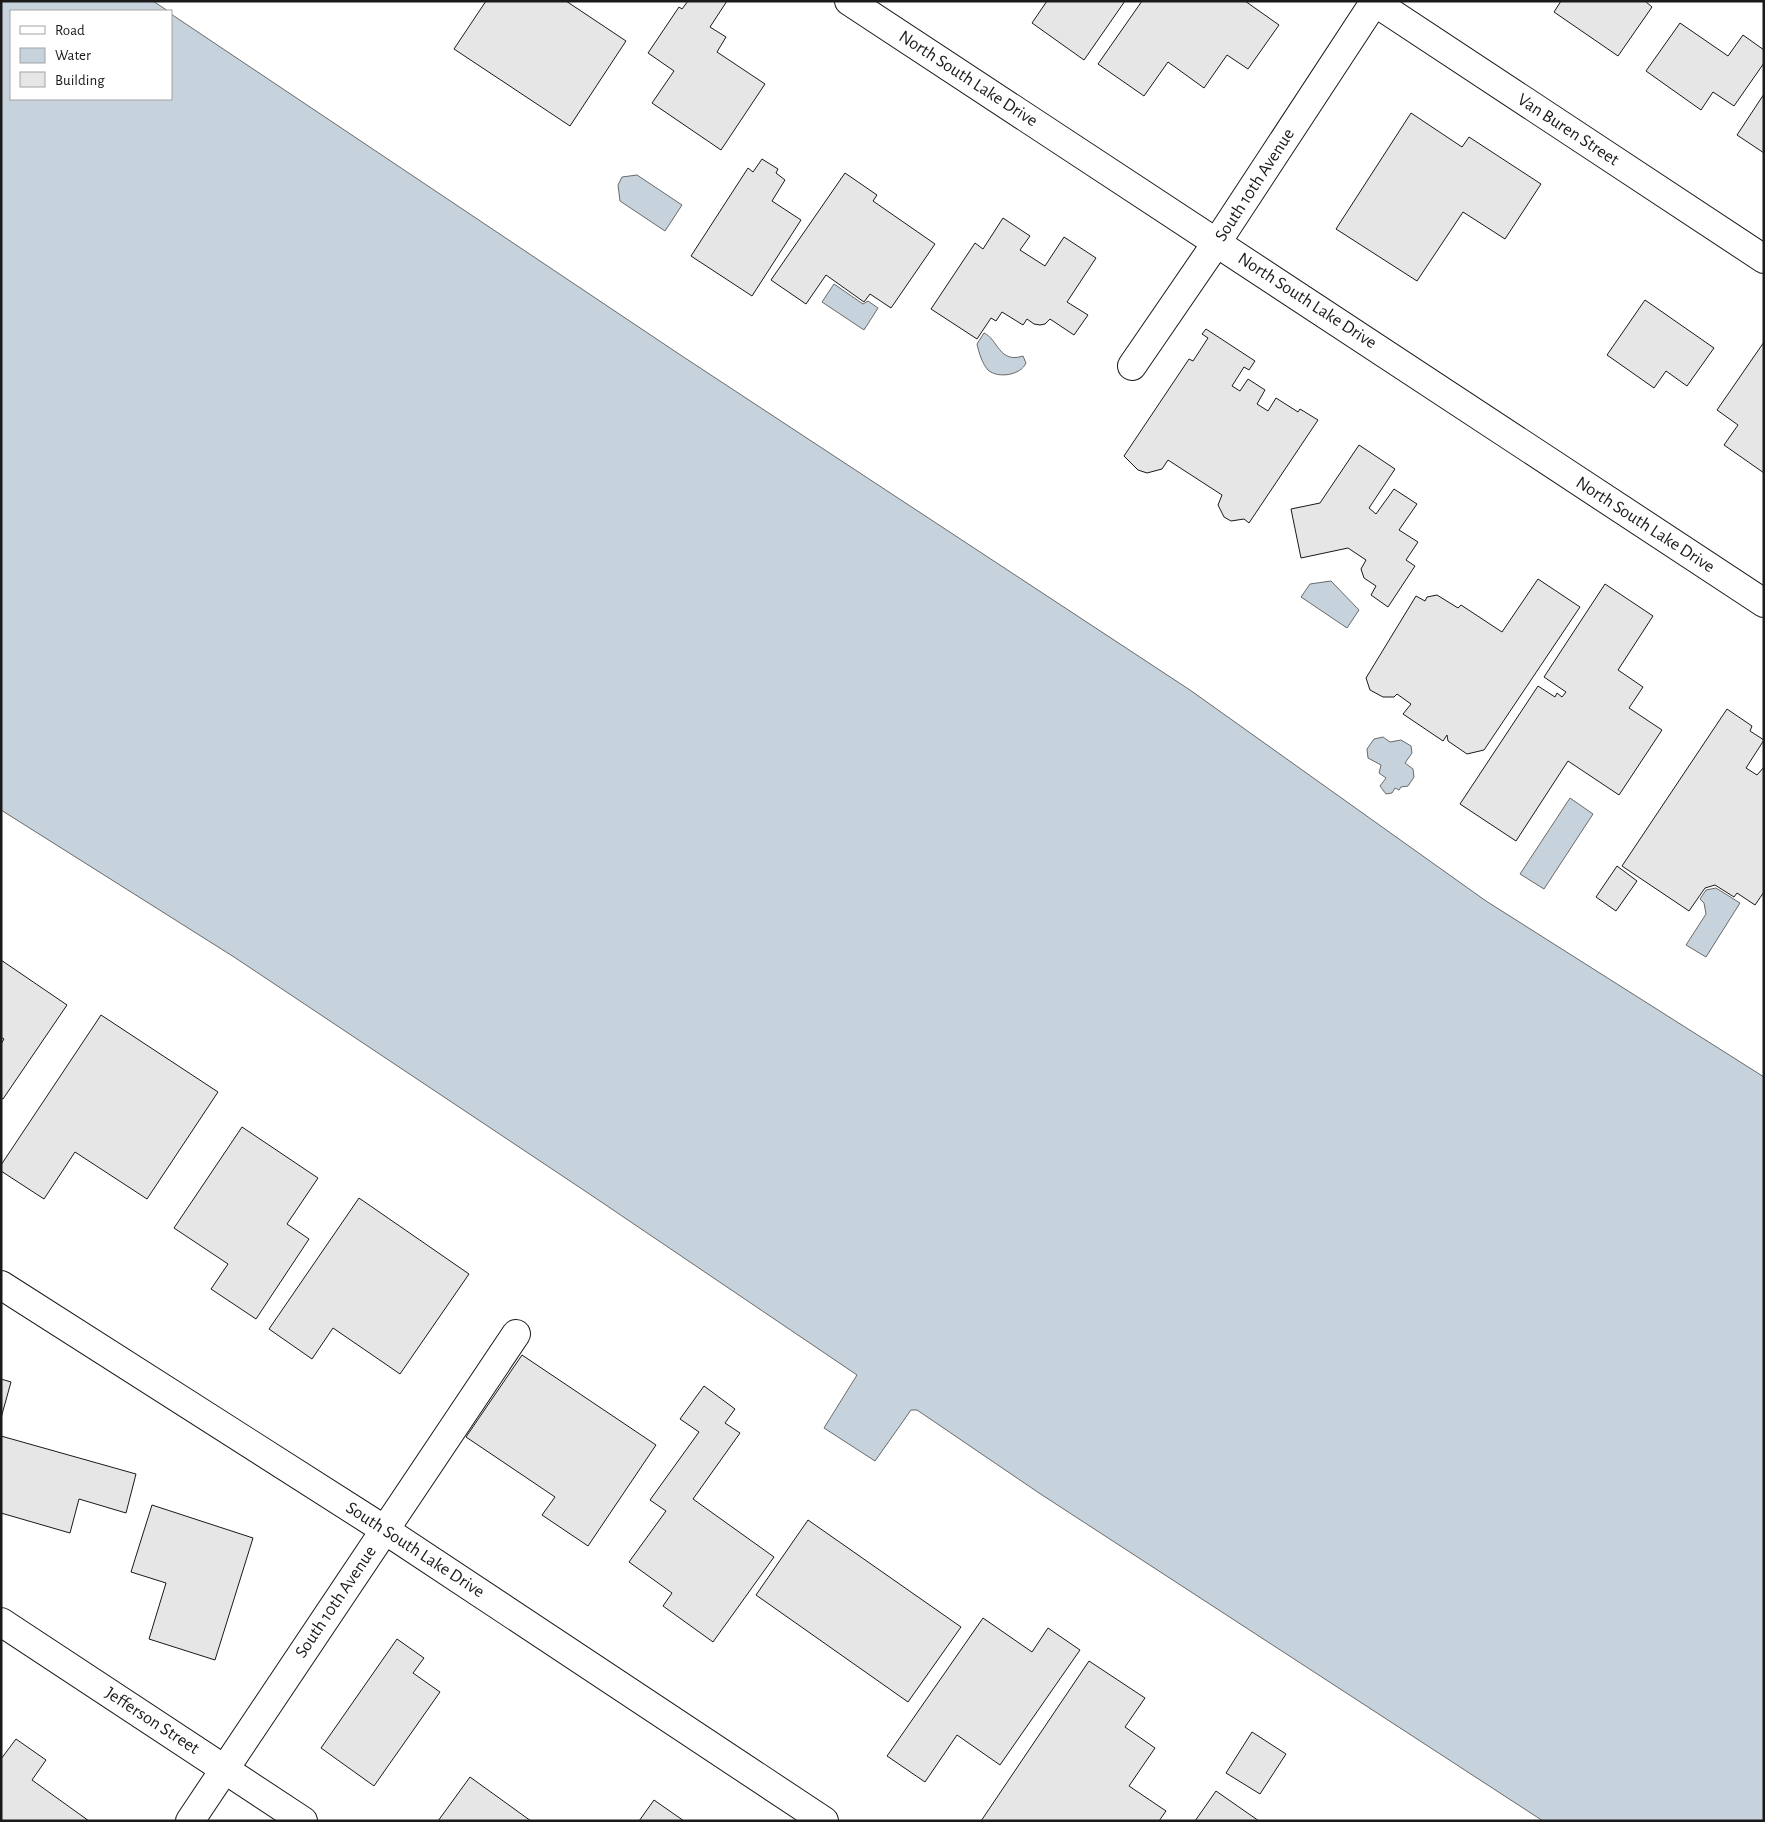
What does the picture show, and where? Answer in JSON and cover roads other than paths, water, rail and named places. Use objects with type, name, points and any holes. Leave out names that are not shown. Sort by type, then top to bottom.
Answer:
[{"type":"street","name":"North South Lake Drive","points":[[848,1],[1764,603]]},
{"type":"street","name":"South 10th Avenue","points":[[1132,366],[1217,242],[1374,2]]},
{"type":"street","name":"Van Buren Street","points":[[1374,2],[1764,259]]},
{"type":"street","name":"South South Lake Drive","points":[[1,1285],[385,1530],[824,1821]]},
{"type":"street","name":"South 10th Avenue","points":[[190,1821],[516,1334]]},
{"type":"street","name":"Jefferson Street","points":[[1,1622],[303,1821]]},
{"type":"water","points":[[1,1],[153,1],[166,10],[10,10],[10,100],[172,100],[172,15],[682,356],[1190,690],[1486,901],[1764,1077],[1764,1821],[1543,1821],[1039,1493],[917,1410],[911,1410],[875,1461],[824,1428],[857,1375],[234,957],[1,810]]},
{"type":"water","points":[[637,175],[682,205],[665,231],[620,201],[618,185],[622,177]]},
{"type":"water","points":[[834,284],[863,304],[868,301],[878,308],[864,330],[822,302]]},
{"type":"water","points":[[984,333],[1009,357],[1023,356],[1026,363],[1023,367],[1014,373],[1003,375],[992,373],[988,370],[981,358],[977,344]]},
{"type":"water","points":[[1331,581],[1359,610],[1347,628],[1301,597],[1310,584]]},
{"type":"water","points":[[1383,737],[1390,742],[1401,740],[1411,746],[1412,753],[1405,763],[1413,769],[1414,777],[1408,786],[1401,787],[1399,790],[1395,788],[1392,793],[1386,794],[1380,786],[1386,778],[1379,773],[1381,765],[1368,758],[1367,749],[1374,739]]},
{"type":"water","points":[[1570,798],[1593,814],[1544,889],[1520,874]]},
{"type":"water","points":[[1716,888],[1740,903],[1706,957],[1686,945],[1706,914],[1704,903],[1700,899],[1706,890]]}]
